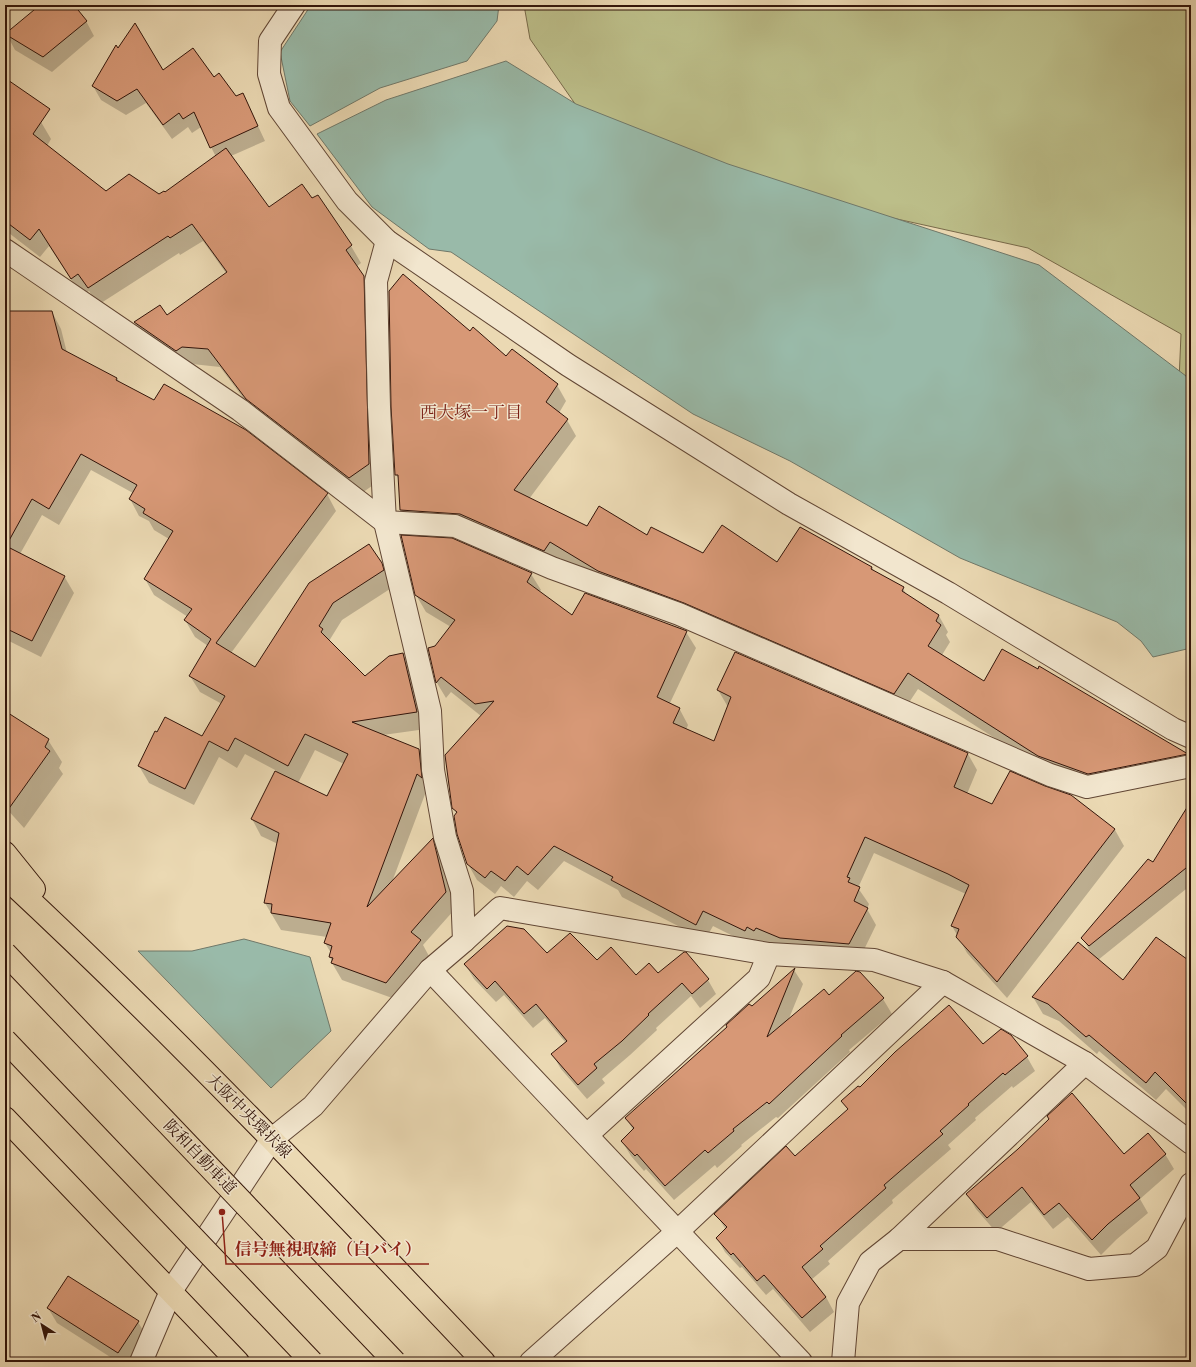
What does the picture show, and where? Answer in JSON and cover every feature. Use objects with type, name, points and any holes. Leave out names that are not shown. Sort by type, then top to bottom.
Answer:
[{"type":"main road","points":[[5,853],[82,948]]},
{"type":"main road","name":"大阪中央環状線","points":[[5,877],[82,948],[272,1139],[484,1362]]},
{"type":"main road","name":"阪和自動車道","points":[[5,953],[396,1362]]},
{"type":"main road","points":[[5,1040],[312,1362]]},
{"type":"main road","points":[[5,1118],[238,1362]]},
{"type":"street","points":[[294,5],[270,41],[269,74],[279,108],[347,201],[387,241],[568,365],[789,504],[948,593],[1173,729],[1191,737]]},
{"type":"street","points":[[387,241],[376,282],[379,407],[385,522],[430,711],[432,770],[445,837],[462,891],[464,941]]},
{"type":"street","points":[[5,250],[240,410],[385,522],[455,526],[552,568],[679,614],[1050,775],[1087,787],[1191,766]]},
{"type":"street","points":[[141,1362],[171,1291],[272,1139],[313,1106],[430,970],[500,908],[770,954],[874,960],[943,982],[1085,1062],[1191,1143]]},
{"type":"street","points":[[587,1135],[759,978],[770,954]]},
{"type":"street","points":[[430,970],[801,1362]]},
{"type":"street","points":[[532,1362],[678,1231],[943,982]]},
{"type":"street","points":[[843,1362],[848,1303],[870,1262],[899,1239],[1085,1062]]},
{"type":"street","points":[[899,1239],[998,1239],[1090,1269],[1135,1265],[1157,1248],[1191,1184]]},
{"type":"green space","points":[[524,5],[1191,5],[1191,452],[1177,428],[1181,334],[1028,248],[734,183],[596,134],[530,39]]},
{"type":"shaded area","points":[[311,5],[499,5],[497,21],[467,61],[380,88],[310,126],[290,101],[280,52]]},
{"type":"shaded area","points":[[506,61],[576,104],[728,164],[1039,265],[1186,376],[1191,384],[1191,648],[1153,657],[1141,641],[1117,622],[960,558],[790,461],[693,414],[451,252],[429,249],[372,207],[317,134],[386,100]]},
{"type":"shaded area","points":[[244,939],[310,957],[331,1031],[271,1088],[138,951],[192,951]]},
{"type":"building","points":[[40,5],[74,5],[87,21],[43,57],[5,34]]},
{"type":"building","points":[[135,23],[163,70],[193,48],[214,77],[219,73],[236,96],[243,93],[258,126],[210,148],[194,112],[183,119],[179,113],[163,125],[137,89],[117,101],[92,86],[116,45],[118,48]]},
{"type":"building","points":[[5,78],[50,109],[33,134],[106,191],[129,174],[159,194],[164,191],[165,192],[226,148],[269,207],[302,184],[312,198],[318,195],[352,245],[346,250],[364,276],[369,464],[349,478],[246,399],[208,349],[182,347],[176,351],[134,322],[160,305],[167,315],[227,272],[192,224],[170,238],[168,236],[88,288],[78,274],[71,279],[39,229],[30,240],[5,221]]},
{"type":"building","points":[[403,274],[470,331],[473,327],[506,356],[512,349],[558,384],[546,402],[568,419],[514,490],[587,526],[599,506],[647,535],[651,527],[703,553],[722,525],[777,562],[800,527],[872,567],[871,569],[904,587],[902,591],[939,615],[936,621],[941,625],[928,646],[984,681],[1002,649],[1038,669],[1039,666],[1188,754],[1088,774],[1038,756],[908,673],[894,694],[684,603],[598,571],[550,542],[544,551],[460,514],[400,510],[398,475],[395,475],[391,407],[389,291]]},
{"type":"building","points":[[5,311],[52,311],[62,349],[117,378],[116,380],[154,400],[164,384],[246,430],[328,493],[216,643],[255,667],[309,583],[369,544],[382,563],[384,570],[333,603],[319,626],[323,629],[321,632],[365,676],[389,656],[403,653],[417,712],[352,722],[419,749],[422,778],[417,774],[367,907],[433,838],[446,892],[411,932],[421,940],[386,983],[331,963],[333,958],[329,957],[332,946],[324,943],[331,923],[271,913],[272,904],[264,903],[279,833],[251,819],[275,771],[327,796],[348,754],[305,734],[288,766],[235,738],[228,751],[209,741],[185,789],[138,766],[155,731],[157,732],[165,717],[202,736],[225,696],[189,676],[211,639],[184,620],[192,609],[144,579],[173,531],[143,513],[145,509],[129,499],[137,485],[81,454],[49,509],[32,499],[6,546],[65,576],[32,641],[5,628]]},
{"type":"building","points":[[401,535],[452,538],[532,573],[527,582],[572,615],[585,593],[687,631],[657,697],[680,708],[673,723],[714,741],[731,697],[717,690],[735,652],[968,753],[954,787],[992,804],[1010,771],[1071,795],[1115,829],[997,982],[956,937],[959,929],[951,926],[969,885],[865,837],[847,877],[850,878],[848,882],[860,887],[854,901],[868,908],[849,944],[780,938],[756,928],[754,931],[747,927],[745,931],[703,911],[696,925],[611,880],[613,877],[554,846],[528,875],[517,866],[505,881],[491,871],[485,878],[467,864],[457,834],[454,816],[457,812],[452,808],[445,755],[494,701],[475,704],[441,677],[436,683],[428,648],[435,646],[455,620],[415,595]]},
{"type":"building","points":[[5,711],[49,739],[45,747],[50,751],[5,814]]},
{"type":"building","points":[[1191,801],[1191,864],[1089,946],[1081,938],[1148,859],[1153,862]]},
{"type":"building","points":[[507,926],[524,929],[547,953],[570,933],[597,960],[611,947],[636,975],[649,963],[658,973],[686,952],[709,979],[692,994],[682,983],[648,1014],[649,1015],[622,1041],[594,1064],[597,1068],[578,1085],[551,1054],[567,1041],[536,1004],[524,1014],[495,981],[487,989],[464,964]]},
{"type":"building","points":[[1156,937],[1191,962],[1191,1108],[1155,1072],[1146,1083],[1089,1035],[1086,1037],[1048,1004],[1032,997],[1078,942],[1123,980]]},
{"type":"building","points":[[795,968],[767,1037],[824,989],[829,995],[856,971],[860,972],[884,998],[841,1035],[842,1036],[769,1104],[767,1102],[733,1129],[734,1131],[708,1153],[705,1150],[665,1186],[637,1154],[635,1156],[621,1141],[634,1128],[625,1118],[727,1027],[726,1025],[749,1004],[752,1006]]},
{"type":"building","points":[[949,1005],[983,1044],[1001,1029],[1011,1035],[1028,1056],[1005,1075],[1003,1073],[968,1104],[969,1105],[940,1131],[943,1134],[884,1185],[886,1188],[820,1246],[823,1249],[802,1267],[826,1297],[802,1318],[764,1275],[757,1281],[733,1253],[731,1255],[716,1238],[727,1227],[714,1214],[786,1146],[795,1156],[848,1109],[841,1101],[858,1086],[860,1087],[895,1052]]},
{"type":"building","points":[[1072,1093],[1124,1154],[1148,1133],[1166,1154],[1130,1185],[1140,1198],[1108,1224],[1092,1240],[1059,1203],[1044,1215],[1022,1187],[987,1218],[966,1194],[1018,1149],[1049,1119],[1047,1116]]},
{"type":"building","points":[[68,1276],[139,1321],[118,1353],[47,1308]]},
{"type":"place","name":"信号無視取締（白バイ）","points":[[222,1212]]},
{"type":"district","name":"西大塚一丁目","points":[[471,413]]}]
